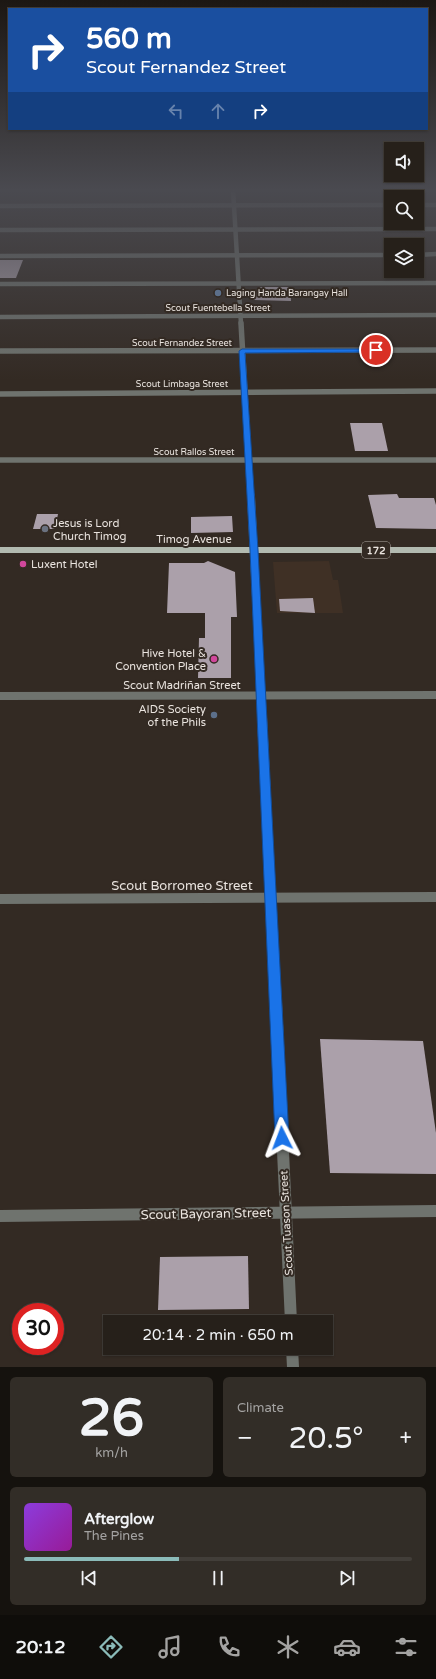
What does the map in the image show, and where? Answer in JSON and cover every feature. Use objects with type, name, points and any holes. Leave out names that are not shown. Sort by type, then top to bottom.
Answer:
[{"type":"main road","name":"Timog Avenue","points":[[0,550],[436,550]]},
{"type":"street","points":[[424,254],[436,254]]},
{"type":"street","name":"Scout Tuason Street","points":[[237,255],[239,316],[254,550],[291,1315]]},
{"type":"street","points":[[0,256],[384,255]]},
{"type":"street","points":[[0,284],[436,283]]},
{"type":"street","name":"Scout Fuentebella Street","points":[[0,317],[436,315]]},
{"type":"street","name":"Scout Fernandez Street","points":[[0,352],[436,350]]},
{"type":"street","name":"Scout Limbaga Street","points":[[0,394],[436,391]]},
{"type":"street","name":"Scout Rallos Street","points":[[0,460],[436,460]]},
{"type":"street","name":"Scout Madriñan Street","points":[[0,696],[436,695]]},
{"type":"street","name":"Scout Borromeo Street","points":[[0,899],[436,897]]},
{"type":"street","name":"Scout Bayoran Street","points":[[0,1216],[436,1211]]},
{"type":"street","points":[[292,1355],[293,1367]]},
{"type":"shaded area","points":[[329,561],[333,580],[338,580],[343,613],[277,613],[273,562]]},
{"type":"building","points":[[0,260],[23,260],[16,278],[0,278]]},
{"type":"building","points":[[259,287],[290,287],[291,301],[253,300]]},
{"type":"building","points":[[350,423],[382,423],[388,451],[355,451]]},
{"type":"building","points":[[397,494],[399,498],[434,498],[436,505],[436,529],[376,528],[368,495]]},
{"type":"building","points":[[37,514],[58,514],[55,529],[33,529]]},
{"type":"building","points":[[232,516],[233,532],[191,533],[191,517]]},
{"type":"building","points":[[208,561],[235,572],[237,617],[231,617],[231,678],[198,678],[199,638],[205,638],[205,613],[167,613],[169,563],[204,563]]},
{"type":"building","points":[[313,598],[315,613],[280,611],[279,599]]},
{"type":"building","points":[[320,1039],[423,1041],[436,1133],[436,1174],[330,1173]]},
{"type":"building","points":[[248,1256],[249,1309],[158,1310],[160,1257]]},
{"type":"place","name":"Laging Handa Barangay Hall","points":[[218,293]]},
{"type":"place","name":"Jesus is Lord Church Timog","points":[[45,529]]},
{"type":"place","name":"Luxent Hotel","points":[[23,564]]},
{"type":"place","name":"Hive Hotel & Convention Place","points":[[214,659]]},
{"type":"place","name":"AIDS Society of the Phils","points":[[214,715]]},
{"type":"route","points":[[282,1138],[254,550],[242,351],[376,350]]}]
